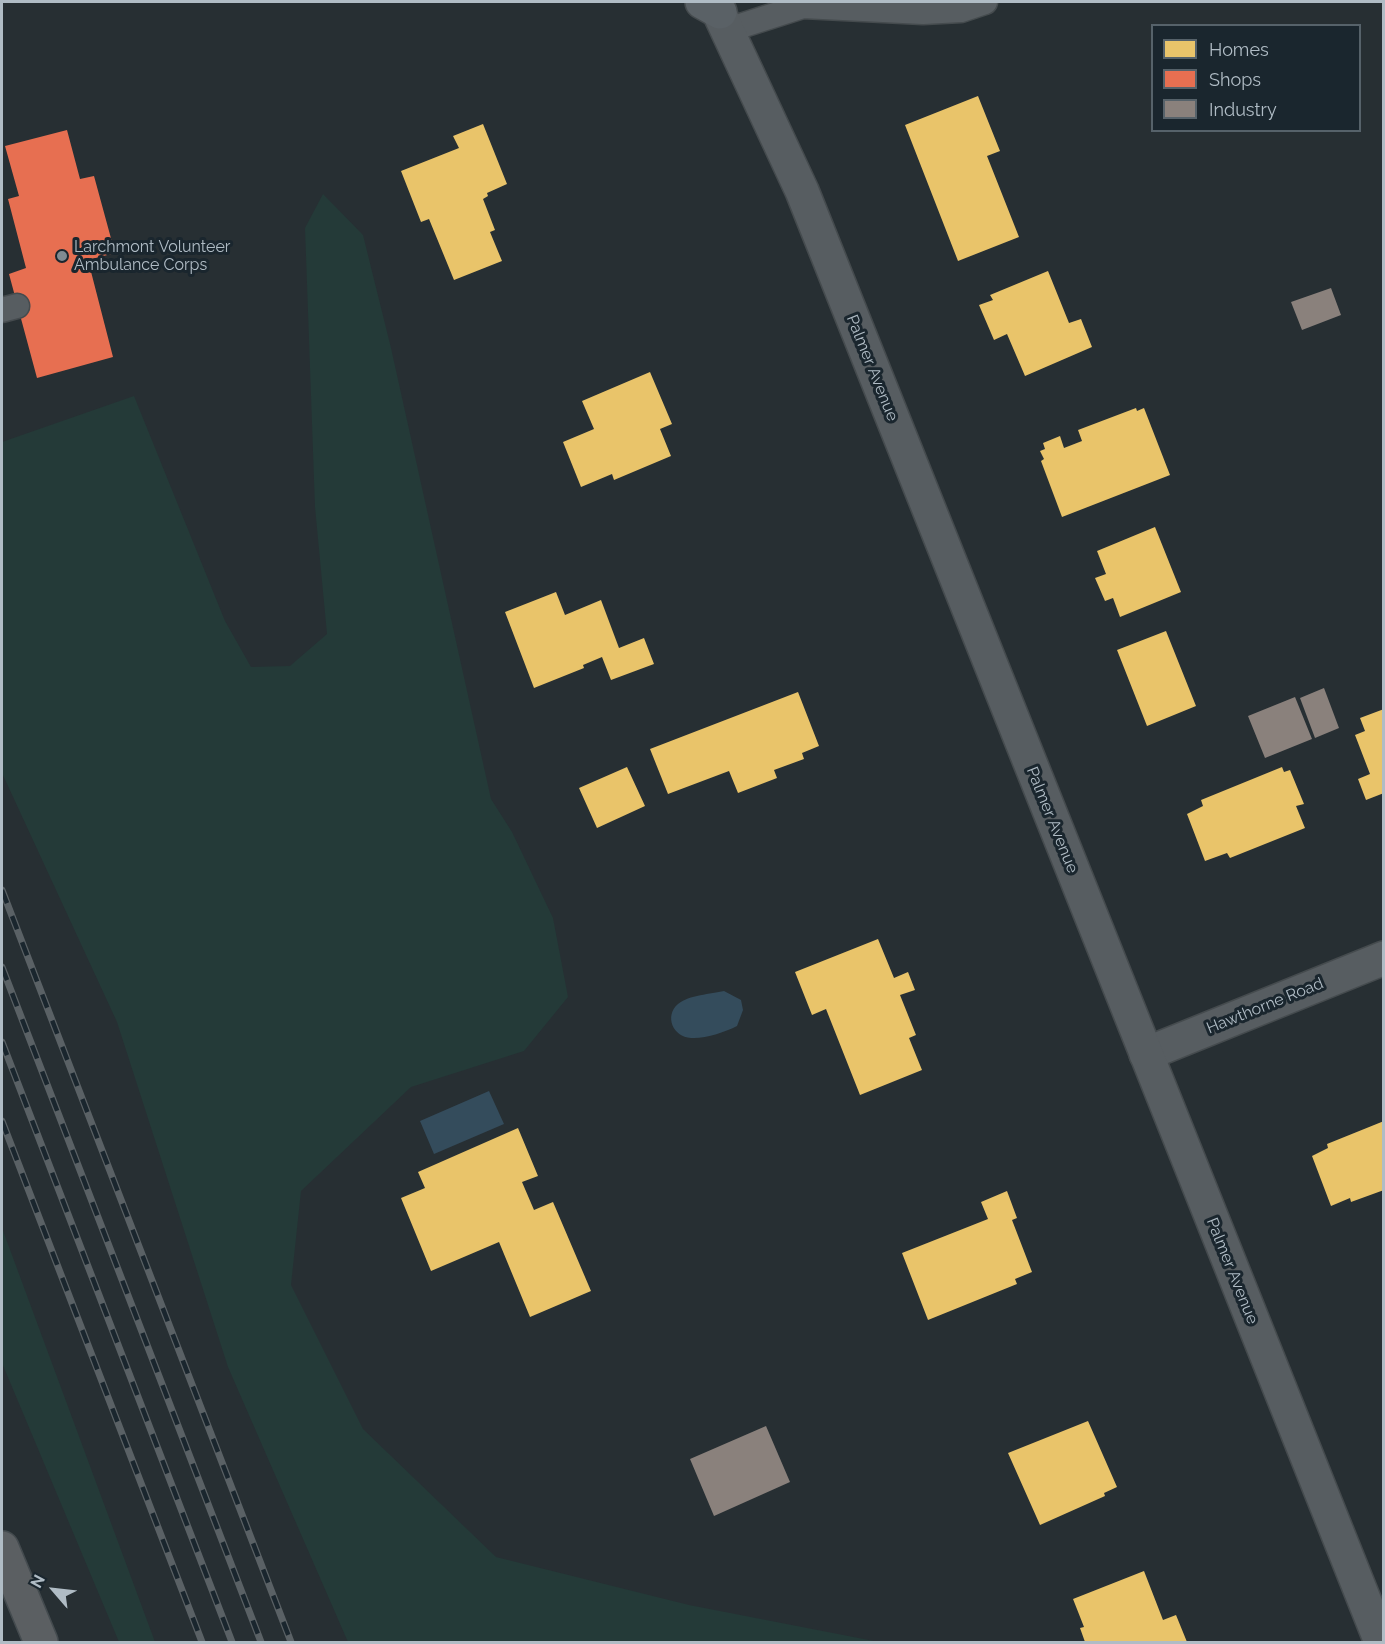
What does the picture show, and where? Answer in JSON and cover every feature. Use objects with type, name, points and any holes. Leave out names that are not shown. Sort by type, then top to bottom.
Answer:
[{"type":"highway","points":[[2,1548],[41,1642]]},
{"type":"street","name":"Palmer Avenue","points":[[716,11],[802,191],[1381,1642]]},
{"type":"street","name":"Hawthorne Road","points":[[1146,1054],[1383,958]]},
{"type":"lane","points":[[716,11],[803,6],[923,12],[961,10],[986,2]]},
{"type":"green space","points":[[323,194],[363,235],[391,348],[491,799],[512,832],[553,918],[568,997],[524,1051],[411,1087],[301,1191],[291,1285],[363,1429],[496,1557],[689,1605],[879,1642],[348,1642],[228,1367],[117,1022],[2,773],[2,442],[134,396],[225,621],[251,667],[290,666],[327,634],[315,507],[305,228]]},
{"type":"green space","points":[[2,1228],[155,1642],[119,1642],[2,1363]]},
{"type":"water","points":[[724,991],[741,1000],[743,1010],[737,1026],[715,1035],[697,1038],[685,1037],[675,1030],[671,1020],[678,1004],[694,997]]},
{"type":"water","points":[[489,1091],[504,1124],[434,1154],[420,1121]]},
{"type":"building: Homes","points":[[978,96],[1000,151],[987,156],[1019,237],[958,261],[905,125]]},
{"type":"building: Homes","points":[[483,124],[507,184],[487,193],[488,196],[483,199],[495,230],[490,232],[502,261],[454,280],[429,219],[421,222],[401,171],[459,148],[453,136]]},
{"type":"building: Homes","points":[[1048,271],[1069,323],[1081,319],[1092,347],[1025,376],[1007,334],[994,340],[979,305],[993,300],[990,295]]},
{"type":"building: Homes","points":[[650,372],[672,424],[660,429],[671,456],[614,480],[612,474],[581,487],[563,442],[594,429],[582,401]]},
{"type":"building: Homes","points":[[1136,408],[1137,411],[1144,408],[1170,475],[1062,517],[1041,461],[1044,459],[1040,451],[1045,449],[1043,443],[1060,436],[1064,448],[1082,441],[1078,430]]},
{"type":"building: Homes","points":[[1155,527],[1181,592],[1120,617],[1113,598],[1105,601],[1095,578],[1106,574],[1097,551]]},
{"type":"building: Homes","points":[[556,592],[565,615],[601,600],[619,648],[644,638],[654,664],[611,680],[602,657],[583,665],[584,668],[534,688],[505,612]]},
{"type":"building: Homes","points":[[1166,631],[1196,706],[1147,726],[1117,650]]},
{"type":"building: Homes","points":[[798,692],[819,746],[802,753],[804,759],[774,770],[777,778],[738,793],[729,771],[668,794],[650,749]]},
{"type":"building: Homes","points":[[1384,709],[1384,793],[1366,800],[1358,779],[1370,774],[1355,735],[1365,731],[1360,718]]},
{"type":"building: Homes","points":[[627,767],[645,806],[597,828],[579,788]]},
{"type":"building: Homes","points":[[1282,767],[1284,772],[1290,770],[1304,804],[1296,806],[1305,828],[1230,858],[1227,853],[1205,861],[1187,814],[1203,806],[1201,800]]},
{"type":"building: Homes","points":[[878,939],[894,978],[908,972],[915,990],[900,995],[916,1035],[909,1038],[922,1070],[860,1095],[826,1009],[812,1015],[795,972]]},
{"type":"building: Homes","points":[[1384,1121],[1384,1190],[1351,1202],[1350,1198],[1331,1206],[1312,1156],[1328,1148],[1327,1144]]},
{"type":"building: Homes","points":[[518,1128],[538,1176],[522,1182],[534,1210],[553,1202],[591,1291],[530,1317],[499,1242],[431,1271],[401,1198],[425,1188],[418,1172]]},
{"type":"building: Homes","points":[[1007,1191],[1017,1218],[1012,1220],[1032,1272],[1015,1279],[1017,1284],[928,1320],[902,1253],[988,1219],[981,1202]]},
{"type":"building: Homes","points":[[1088,1421],[1117,1487],[1104,1493],[1105,1496],[1040,1525],[1008,1453]]},
{"type":"building: Homes","points":[[1144,1571],[1163,1620],[1176,1615],[1187,1642],[1085,1642],[1080,1628],[1084,1627],[1073,1599]]},
{"type":"building: Shops","name":"Larchmont Volunteer Ambulance Corps","points":[[67,130],[80,179],[94,176],[115,253],[88,260],[113,357],[37,378],[9,274],[26,268],[8,199],[19,196],[5,146]]},
{"type":"building: Industry","points":[[1331,288],[1341,315],[1302,330],[1291,302]]},
{"type":"building: Industry","points":[[1324,688],[1339,728],[1315,738],[1300,698]]},
{"type":"building: Industry","points":[[1295,697],[1312,739],[1265,758],[1248,716]]},
{"type":"building: Industry","points":[[766,1426],[790,1482],[714,1516],[690,1459]]},
{"type":"railway","points":[[2,890],[291,1642]]},
{"type":"railway","points":[[2,967],[261,1642]]},
{"type":"railway","points":[[2,1042],[232,1642]]},
{"type":"railway","points":[[2,1121],[202,1642]]},
{"type":"place","name":"Larchmont Volunteer Ambulance Corps","points":[[62,256]]}]
